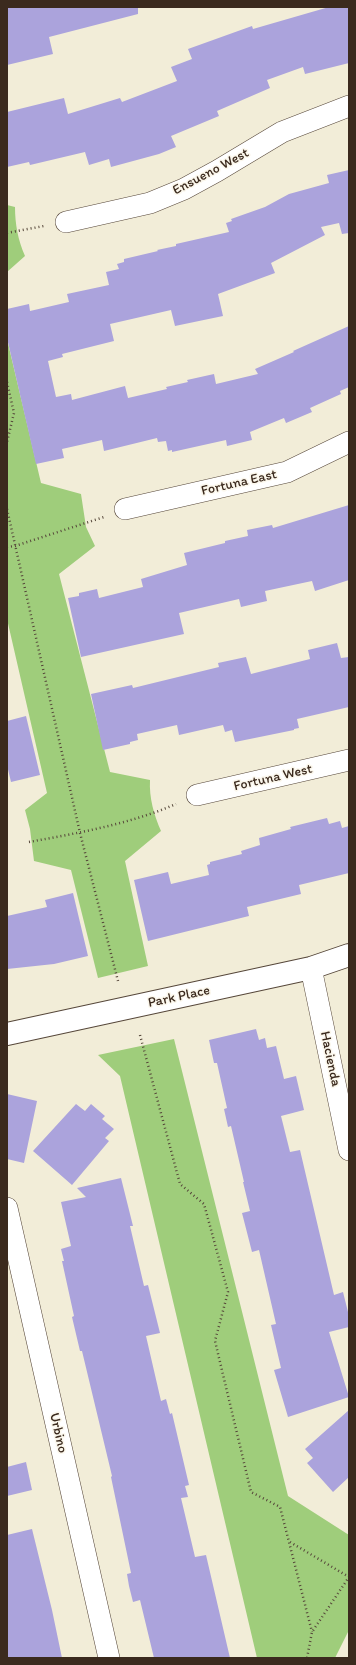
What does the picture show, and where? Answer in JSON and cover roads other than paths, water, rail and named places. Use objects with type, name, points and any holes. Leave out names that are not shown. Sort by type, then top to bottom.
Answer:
[{"type":"street","name":"Ensueno West","points":[[66,222],[150,203],[184,189],[282,132],[349,106]]},
{"type":"street","name":"Fortuna East","points":[[125,509],[287,472],[349,442]]},
{"type":"street","name":"Fortuna West","points":[[197,795],[349,760]]},
{"type":"street","name":"Park Place","points":[[7,1034],[311,968],[349,955]]},
{"type":"street","name":"Hacienda","points":[[311,968],[348,1140]]},
{"type":"street","name":"Urbino","points":[[7,1208],[109,1658]]}]
